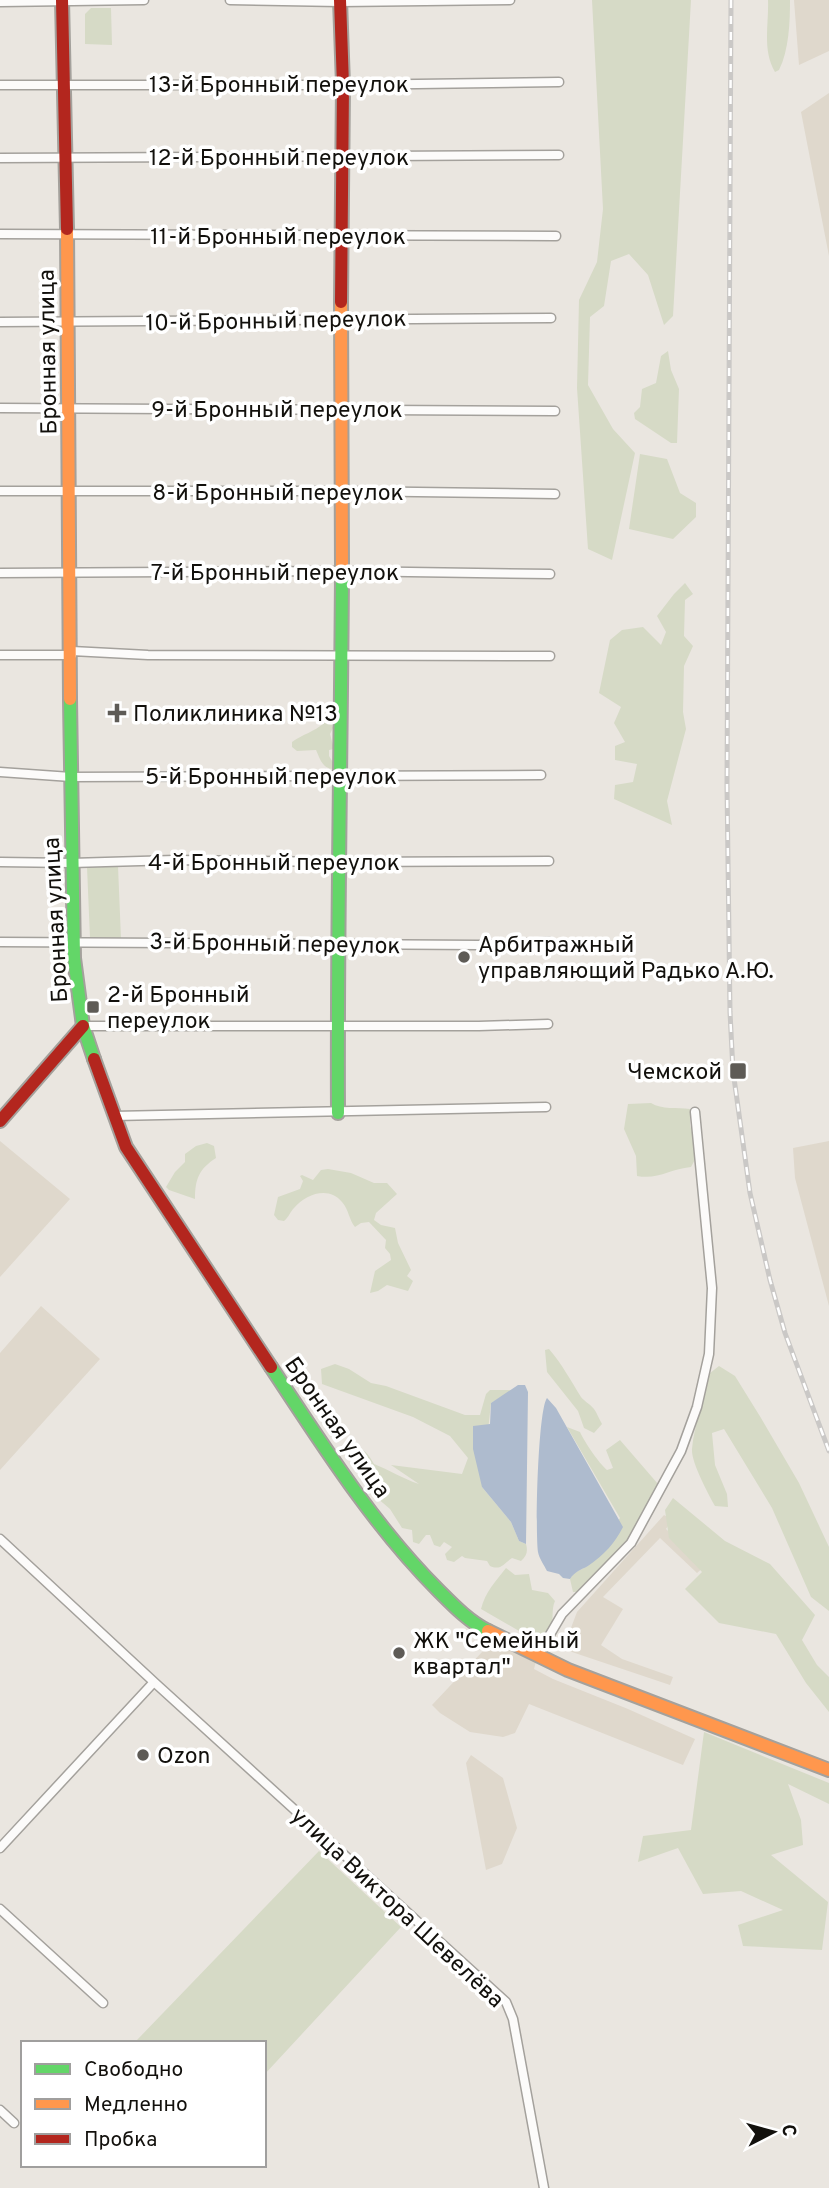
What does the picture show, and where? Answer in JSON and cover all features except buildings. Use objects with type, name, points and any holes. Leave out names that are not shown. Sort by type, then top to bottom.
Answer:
[{"type":"street","name":"Бронная улица","points":[[62,0],[69,323],[73,941],[83,1026],[127,1147],[144,1177],[334,1461],[388,1534],[435,1588],[464,1614],[482,1628],[568,1670],[829,1770]]},
{"type":"street","points":[[0,2],[144,0]]},
{"type":"street","points":[[230,0],[510,0]]},
{"type":"street","points":[[338,1113],[337,945],[343,571],[340,236],[343,85],[340,1]]},
{"type":"street","name":"13-й Бронный переулок","points":[[0,85],[559,82]]},
{"type":"street","name":"12-й Бронный переулок","points":[[0,158],[559,155]]},
{"type":"street","name":"11-й Бронный переулок","points":[[0,234],[556,236]]},
{"type":"street","name":"10-й Бронный переулок","points":[[0,321],[69,323],[551,318]]},
{"type":"street","name":"9-й Бронный переулок","points":[[0,408],[555,411]]},
{"type":"street","name":"8-й Бронный переулок","points":[[0,491],[555,494]]},
{"type":"street","name":"7-й Бронный переулок","points":[[0,573],[343,571],[550,574]]},
{"type":"street","points":[[0,655],[72,653],[550,656]]},
{"type":"street","name":"5-й Бронный переулок","points":[[0,772],[71,777],[541,775]]},
{"type":"street","name":"4-й Бронный переулок","points":[[0,862],[549,861]]},
{"type":"street","name":"3-й Бронный переулок","points":[[0,942],[478,945],[550,942]]},
{"type":"street","points":[[0,1121],[83,1026],[548,1024]]},
{"type":"street","points":[[114,1115],[338,1113],[546,1107]]},
{"type":"street","points":[[538,1655],[562,1614],[631,1543],[681,1451],[697,1407],[709,1354],[712,1288],[695,1112]]},
{"type":"street","name":"улица Виктора Шевелёва","points":[[0,1539],[506,2002],[513,2019],[544,2188]]},
{"type":"street","points":[[0,1848],[154,1682]]},
{"type":"street","points":[[0,1909],[103,2003]]},
{"type":"street","points":[[0,2110],[14,2123]]},
{"type":"shaded area","points":[[794,0],[829,0],[829,51],[799,65]]},
{"type":"shaded area","points":[[829,93],[829,256],[801,112]]},
{"type":"shaded area","points":[[0,1141],[70,1199],[0,1277]]},
{"type":"shaded area","points":[[829,1141],[829,1306],[795,1178],[793,1148]]},
{"type":"shaded area","points":[[41,1306],[100,1359],[0,1470],[0,1353]]},
{"type":"shaded area","points":[[664,1515],[672,1520],[666,1529],[705,1566],[697,1573],[660,1538],[603,1597],[623,1609],[601,1645],[622,1659],[673,1677],[670,1685],[563,1649],[577,1612]]},
{"type":"shaded area","points":[[495,1640],[536,1661],[534,1669],[553,1679],[695,1739],[683,1765],[529,1704],[515,1733],[503,1737],[470,1732],[440,1713],[432,1705]]},
{"type":"shaded area","points":[[471,1755],[503,1778],[517,1828],[502,1864],[486,1870],[466,1763]]},
{"type":"green space","points":[[592,0],[691,0],[673,316],[664,325],[648,275],[629,254],[611,261],[604,306],[590,317],[588,385],[613,429],[635,453],[612,560],[588,549],[577,388],[579,300],[597,262],[603,209]]},
{"type":"green space","points":[[768,0],[790,0],[787,45],[779,70],[775,72],[767,46]]},
{"type":"green space","points":[[91,8],[111,8],[112,45],[85,44],[85,14]]},
{"type":"green space","points":[[668,351],[671,370],[679,389],[677,443],[671,443],[635,419],[634,413],[640,407],[642,389],[656,383],[661,356]]},
{"type":"green space","points":[[640,454],[667,459],[680,493],[696,503],[696,517],[673,539],[629,529]]},
{"type":"green space","points":[[685,583],[693,594],[685,600],[684,636],[693,646],[684,666],[683,712],[686,729],[667,801],[672,825],[614,799],[615,785],[633,782],[637,764],[615,760],[615,746],[625,742],[614,723],[621,707],[599,693],[610,640],[622,630],[643,627],[661,645],[666,632],[657,616]]},
{"type":"green space","points":[[324,723],[331,723],[333,728],[330,734],[334,749],[329,750],[329,756],[334,764],[333,769],[324,765],[316,750],[297,751],[292,747],[292,742]]},
{"type":"green space","points":[[118,866],[121,939],[90,938],[87,867]]},
{"type":"green space","points":[[651,1103],[690,1109],[690,1125],[698,1154],[691,1167],[651,1177],[637,1176],[636,1156],[624,1129],[628,1104]]},
{"type":"green space","points":[[207,1143],[214,1146],[216,1158],[199,1175],[195,1199],[169,1190],[166,1187],[185,1162],[185,1154],[196,1146]]},
{"type":"green space","points":[[321,1170],[351,1173],[374,1183],[387,1183],[397,1194],[376,1213],[374,1220],[381,1225],[395,1228],[398,1243],[411,1270],[407,1276],[413,1281],[408,1291],[387,1285],[370,1293],[375,1271],[391,1260],[385,1248],[386,1240],[369,1222],[355,1227],[337,1197],[325,1193],[311,1195],[299,1203],[284,1221],[278,1220],[274,1215],[278,1197],[300,1189],[303,1181],[300,1176],[313,1180]]},
{"type":"green space","points":[[549,1349],[581,1397],[596,1412],[602,1424],[594,1433],[584,1428],[578,1411],[547,1372],[545,1350]]},
{"type":"green space","points":[[335,1364],[349,1369],[371,1383],[465,1415],[480,1415],[486,1394],[490,1390],[513,1390],[491,1403],[482,1487],[511,1522],[519,1541],[526,1544],[526,1553],[521,1561],[512,1558],[497,1568],[490,1566],[487,1561],[462,1556],[454,1562],[447,1560],[445,1554],[452,1547],[444,1542],[440,1547],[434,1545],[430,1535],[426,1535],[419,1544],[413,1542],[412,1530],[402,1528],[390,1509],[369,1491],[347,1454],[349,1447],[361,1449],[374,1464],[419,1484],[391,1465],[462,1474],[468,1458],[450,1436],[413,1417],[322,1384],[321,1369]]},
{"type":"green space","points":[[719,1366],[735,1376],[761,1418],[799,1483],[829,1547],[829,1611],[811,1597],[772,1508],[724,1429],[712,1433],[715,1465],[727,1494],[728,1507],[715,1506],[700,1478],[692,1455],[693,1440],[705,1377]]},
{"type":"green space","points":[[567,1427],[580,1432],[607,1470],[613,1468],[606,1450],[620,1440],[658,1484],[659,1490],[623,1548],[582,1592],[573,1592],[570,1579],[574,1573],[588,1566],[620,1518]]},
{"type":"green space","points":[[673,1498],[725,1541],[770,1564],[815,1615],[802,1640],[817,1665],[829,1677],[829,1712],[806,1683],[776,1634],[719,1623],[685,1589],[702,1572],[669,1538],[665,1510]]},
{"type":"green space","points":[[506,1568],[515,1575],[529,1574],[532,1590],[548,1593],[555,1601],[551,1629],[541,1634],[526,1635],[481,1609],[488,1592]]},
{"type":"green space","points":[[704,1732],[829,1783],[829,1804],[788,1784],[801,1820],[803,1845],[771,1855],[828,1902],[822,1950],[743,1946],[738,1925],[783,1910],[741,1891],[703,1894],[678,1848],[638,1862],[643,1836],[691,1830]]},
{"type":"green space","points":[[319,1851],[401,1927],[266,2073],[266,2041],[137,2040]]},
{"type":"water","points":[[518,1385],[525,1385],[528,1392],[526,1544],[519,1541],[511,1522],[482,1487],[473,1449],[473,1426],[490,1424],[491,1403]]},
{"type":"water","points":[[547,1398],[556,1408],[623,1527],[604,1553],[570,1579],[547,1571],[538,1552],[539,1446]]},
{"type":"railway","points":[[731,0],[727,786],[733,1071],[750,1193],[770,1280],[785,1333],[829,1451]]},
{"type":"traffic: fast","points":[[338,1113],[342,572]]},
{"type":"traffic: fast","points":[[70,699],[74,958],[83,1026],[94,1059]]},
{"type":"traffic: fast","points":[[271,1367],[349,1483],[392,1539],[455,1607],[488,1631]]},
{"type":"traffic: slow","points":[[67,229],[70,699]]},
{"type":"traffic: slow","points":[[341,302],[342,572]]},
{"type":"traffic: slow","points":[[488,1631],[568,1670],[829,1770]]},
{"type":"traffic: jam","points":[[62,0],[67,229]]},
{"type":"traffic: jam","points":[[340,0],[343,85],[341,302]]},
{"type":"traffic: jam","points":[[0,1121],[83,1026]]},
{"type":"traffic: jam","points":[[94,1059],[126,1147],[271,1367]]},
{"type":"place","name":"Поликлиника №13","points":[[117,713]]},
{"type":"place","name":"Арбитражный управляющий Радько А.Ю.","points":[[464,957]]},
{"type":"place","name":"2-й Бронный переулок","points":[[93,1007]]},
{"type":"place","name":"Чемской","points":[[738,1071]]},
{"type":"place","name":"ЖК \"Семейный квартал\"","points":[[399,1653]]},
{"type":"place","name":"Ozon","points":[[143,1755]]}]
